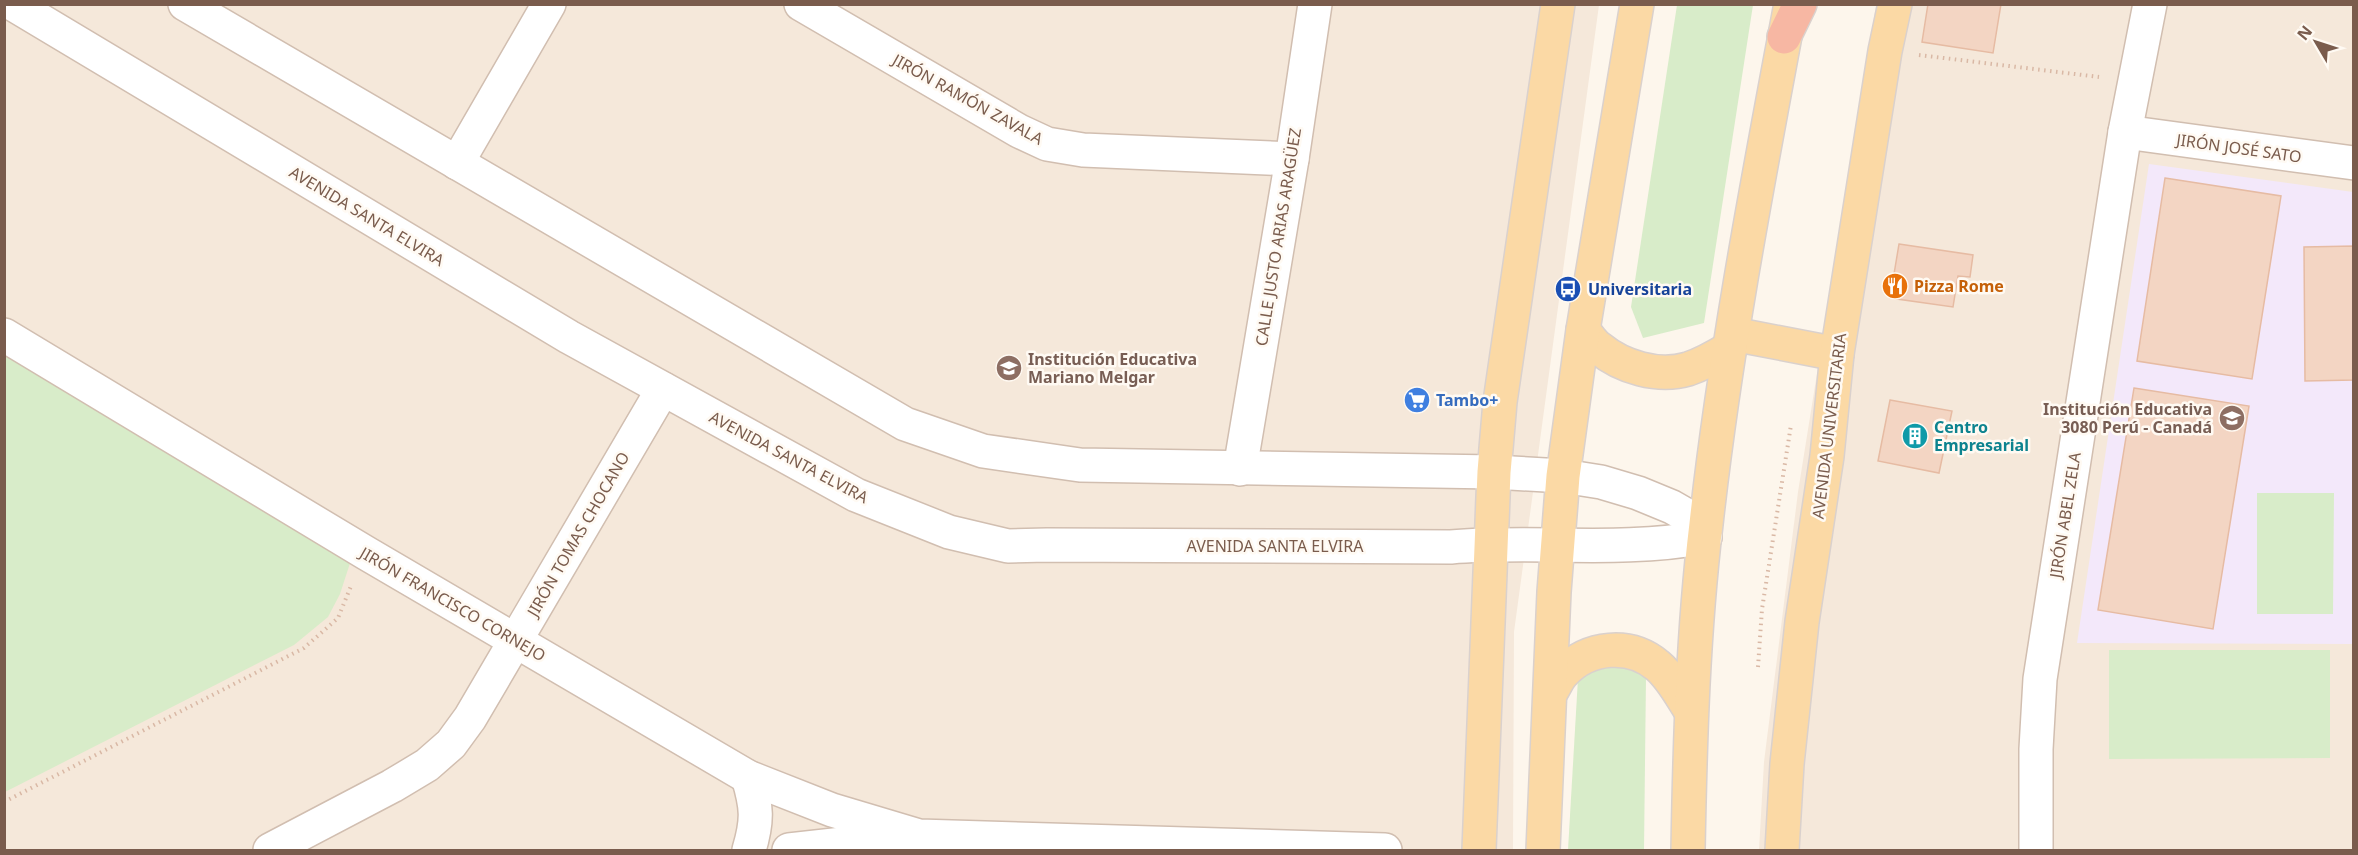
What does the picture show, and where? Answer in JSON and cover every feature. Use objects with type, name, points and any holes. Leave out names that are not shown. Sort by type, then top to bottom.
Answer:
[{"type":"highway","points":[[1785,37],[1800,4]]},
{"type":"main road","points":[[1479,850],[1494,472],[1506,352],[1558,4]]},
{"type":"main road","points":[[1543,850],[1543,806],[1551,692],[1557,544],[1563,476],[1584,330],[1637,4]]},
{"type":"main road","points":[[1688,850],[1691,711],[1705,531],[1731,341],[1790,4]]},
{"type":"main road","name":"AVENIDA UNIVERSITARIA","points":[[1782,850],[1787,764],[1801,634],[1826,462],[1837,354],[1885,51],[1895,4]]},
{"type":"main road","points":[[1584,330],[1598,348],[1618,359],[1640,369],[1663,372],[1686,370],[1709,361],[1731,341],[1837,354]]},
{"type":"main road","points":[[1551,692],[1562,674],[1578,659],[1598,651],[1620,650],[1641,655],[1658,667],[1674,685],[1691,711]]},
{"type":"street","name":"AVENIDA SANTA ELVIRA","points":[[13,4],[569,337],[856,495],[949,532],[1008,546],[1047,544],[1451,548],[1490,544],[1639,546],[1673,543],[1705,531]]},
{"type":"street","points":[[185,4],[905,424],[983,451],[1080,465],[1494,472],[1563,476],[1601,482],[1638,493],[1672,507],[1705,531]]},
{"type":"street","points":[[457,163],[549,4]]},
{"type":"street","name":"JIRÓN RAMÓN ZAVALA","points":[[801,4],[1019,131],[1047,144],[1083,150],[1292,159]]},
{"type":"street","name":"CALLE JUSTO ARIAS ARAGÜEZ","points":[[1239,469],[1292,159],[1315,4]]},
{"type":"street","name":"JIRÓN ABEL ZELA","points":[[2036,850],[2036,749],[2040,679],[2125,132],[2150,4]]},
{"type":"street","name":"JIRÓN JOSÉ SATO","points":[[2125,132],[2354,163]]},
{"type":"street","name":"JIRÓN FRANCISCO CORNEJO","points":[[4,335],[366,553],[748,777],[832,810],[919,836]]},
{"type":"street","name":"JIRÓN TOMAS CHOCANO","points":[[270,850],[392,786],[427,765],[451,744],[470,718],[663,389]]},
{"type":"street","points":[[748,777],[756,804],[754,832],[749,850]]},
{"type":"street","name":"JIRÓN FRANCISCO CORNEJO","points":[[789,850],[919,836],[1385,850]]},
{"type":"path","points":[[1915,55],[2134,81]]},
{"type":"path","points":[[4,802],[303,648],[338,618],[366,553]]},
{"type":"shaded area","points":[[5,5],[1599,5],[1514,632],[1513,850],[5,850]]},
{"type":"shaded area","points":[[1876,5],[2353,5],[2353,850],[1759,850],[1764,762],[1798,492]]},
{"type":"shaded area","name":"Institución Educativa 3080 Perú - Canadá","points":[[2149,164],[2353,192],[2353,644],[2077,643]]},
{"type":"green space","points":[[1677,5],[1753,5],[1704,323],[1643,338],[1631,307]]},
{"type":"green space","points":[[4,343],[352,557],[340,594],[328,617],[294,645],[5,792]]},
{"type":"green space","points":[[2257,493],[2334,493],[2333,614],[2257,614]]},
{"type":"green space","points":[[2109,650],[2330,650],[2330,758],[2109,759]]},
{"type":"green space","points":[[1626,660],[1646,677],[1644,850],[1568,850],[1578,678],[1586,668]]},
{"type":"building","points":[[1928,4],[2001,4],[1993,53],[1922,42]]},
{"type":"building","points":[[2165,178],[2281,196],[2252,379],[2137,361]]},
{"type":"building","points":[[1899,244],[1973,255],[1970,277],[1958,276],[1953,307],[1890,298]]},
{"type":"building","points":[[2354,246],[2354,380],[2305,381],[2304,247]]},
{"type":"building","points":[[2134,388],[2249,406],[2213,629],[2098,610]]},
{"type":"building","name":"Centro Empresarial","points":[[1890,400],[1952,411],[1939,473],[1878,461]]},
{"type":"place","name":"Pizza Rome","points":[[1895,286]]},
{"type":"place","name":"Universitaria","points":[[1568,289]]},
{"type":"place","name":"Institución Educativa Mariano Melgar","points":[[1009,368]]},
{"type":"place","name":"Tambo+","points":[[1417,400]]},
{"type":"place","name":"Institución Educativa 3080 Perú - Canadá","points":[[2232,418]]},
{"type":"place","name":"Centro Empresarial","points":[[1915,436]]}]
